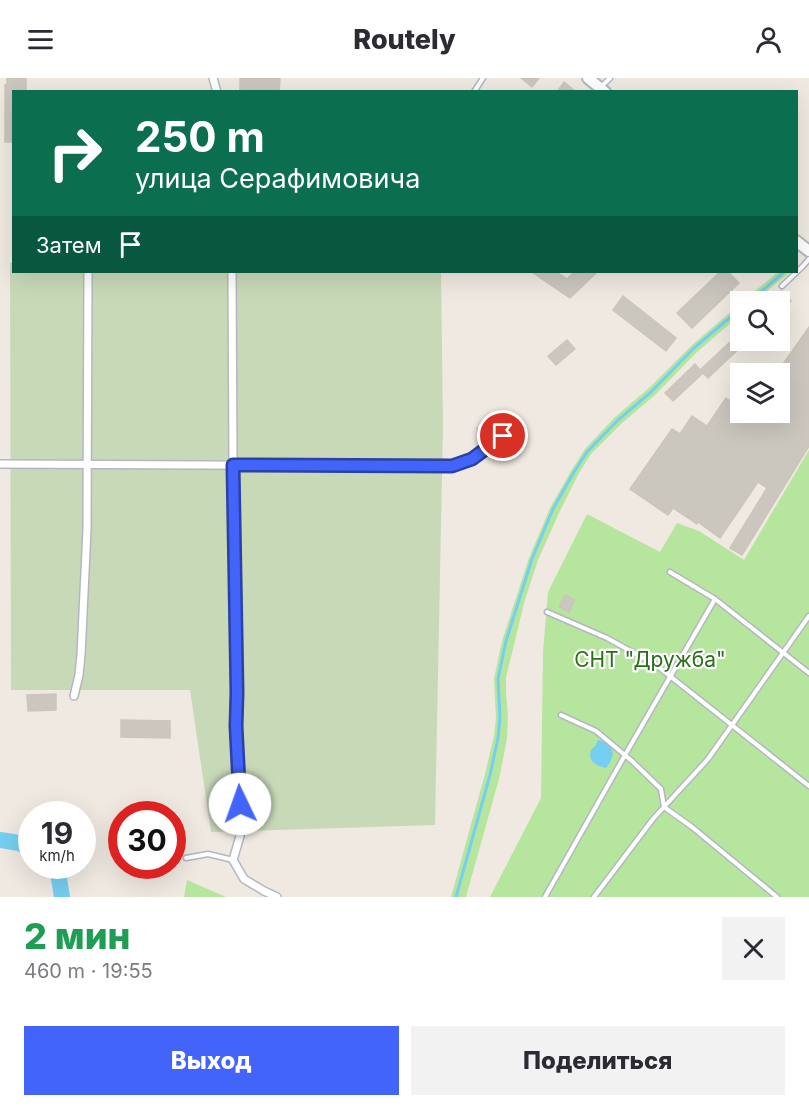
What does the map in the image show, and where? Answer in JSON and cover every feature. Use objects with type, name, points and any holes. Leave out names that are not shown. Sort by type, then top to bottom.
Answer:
[{"type":"main road","points":[[588,78],[603,90]]},
{"type":"street","points":[[74,696],[81,655],[87,530],[88,273]]},
{"type":"street","points":[[232,273],[236,726],[240,804],[240,836],[233,860],[244,879],[277,897]]},
{"type":"street","points":[[0,464],[452,466],[472,459],[503,436]]},
{"type":"lane","points":[[603,90],[610,78]]},
{"type":"lane","points":[[798,271],[809,259]]},
{"type":"lane","points":[[782,286],[796,273]]},
{"type":"lane","points":[[670,572],[715,599],[809,673]]},
{"type":"lane","points":[[545,897],[715,599]]},
{"type":"lane","points":[[547,612],[607,638],[656,665],[809,786]]},
{"type":"lane","points":[[594,897],[653,819],[708,759],[809,616]]},
{"type":"lane","points":[[561,715],[597,731],[661,789],[664,807],[777,897]]},
{"type":"lane","points":[[186,858],[208,854],[233,860]]},
{"type":"green space","points":[[10,263],[12,263],[12,273],[441,273],[443,426],[435,825],[211,832],[190,690],[11,690]]},
{"type":"green space","points":[[777,273],[789,273],[767,291],[755,291]]},
{"type":"green space","points":[[730,312],[730,324],[591,454],[559,513],[538,560],[524,603],[506,677],[507,738],[500,775],[466,897],[451,897],[494,736],[496,718],[494,679],[502,641],[529,558],[550,508],[585,449],[614,418],[650,387],[692,345]]},
{"type":"green space","name":"СНТ \"Дружба\"","points":[[809,450],[809,897],[490,897],[541,798],[543,652],[548,592],[587,514],[660,552],[677,523],[699,531],[744,560]]},
{"type":"green space","points":[[187,880],[226,897],[184,897]]},
{"type":"water","points":[[598,740],[611,747],[613,755],[606,768],[596,764],[590,757],[591,750]]},
{"type":"building","points":[[7,78],[26,78],[26,90],[12,90],[12,142],[5,142],[5,85],[7,85]]},
{"type":"building","points":[[240,78],[280,78],[279,90],[240,90]]},
{"type":"building","points":[[521,78],[539,78],[532,87]]},
{"type":"building","points":[[564,82],[574,90],[558,90]]},
{"type":"building","points":[[533,273],[558,273],[567,279],[573,273],[596,273],[570,298]]},
{"type":"building","points":[[719,273],[729,273],[739,283],[692,328],[677,313]]},
{"type":"building","points":[[623,296],[676,338],[666,351],[613,310]]},
{"type":"building","points":[[809,327],[809,446],[742,555],[730,548],[767,488],[758,482],[720,538],[673,508],[668,515],[630,489],[672,429],[680,434],[692,416],[707,426],[726,398],[730,401],[730,423],[790,423],[790,363],[784,363]]},
{"type":"building","points":[[567,340],[575,349],[556,365],[548,356]]},
{"type":"building","points":[[730,342],[730,351],[736,351],[708,378],[703,373],[673,401],[665,393],[695,364],[700,370]]},
{"type":"building","points":[[485,423],[492,432],[484,439],[477,429]]},
{"type":"building","points":[[565,595],[575,600],[569,612],[559,607]]},
{"type":"building","points":[[56,694],[56,710],[28,711],[27,695]]},
{"type":"building","points":[[121,720],[170,721],[170,738],[121,737]]},
{"type":"waterway","points":[[762,291],[783,273]]},
{"type":"waterway","points":[[456,897],[498,738],[500,718],[498,679],[506,641],[532,559],[553,509],[587,452],[694,348],[730,317]]},
{"type":"waterway","points":[[0,840],[18,843]]},
{"type":"waterway","points":[[59,879],[62,897]]},
{"type":"route","points":[[240,804],[236,726],[233,465],[452,466],[472,459],[503,436]]}]
